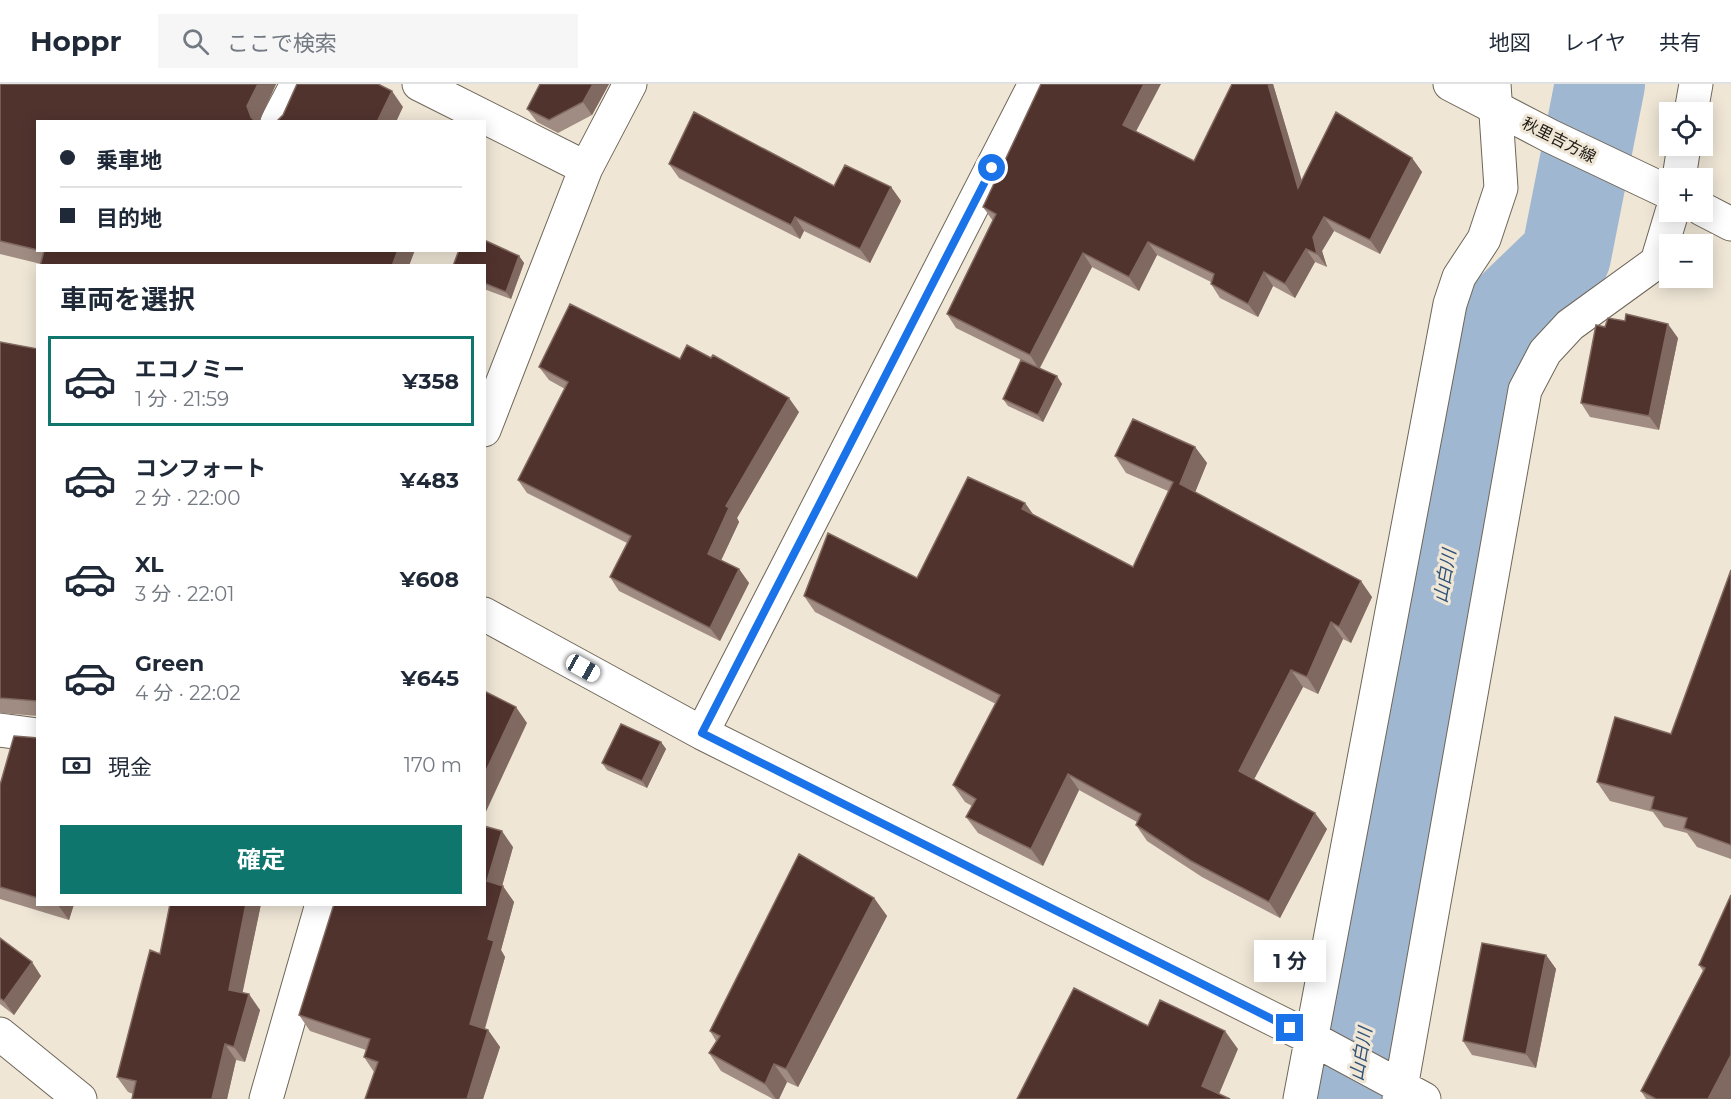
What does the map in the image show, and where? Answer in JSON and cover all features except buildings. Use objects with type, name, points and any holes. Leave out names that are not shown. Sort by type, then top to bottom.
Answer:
[{"type":"street","points":[[278,120],[297,84]]},
{"type":"street","points":[[419,84],[586,168]]},
{"type":"street","points":[[486,425],[586,168],[630,84]]},
{"type":"street","points":[[702,733],[1035,84]]},
{"type":"street","name":"秋里吉方線","points":[[1450,84],[1495,96],[1550,136],[1659,188]]},
{"type":"street","points":[[1693,102],[1696,84]]},
{"type":"street","points":[[1300,1099],[1323,1045],[1450,304],[1459,277],[1484,239],[1502,188],[1495,96]]},
{"type":"street","points":[[1713,215],[1731,224]]},
{"type":"street","points":[[486,615],[702,733],[1323,1045],[1400,1089],[1525,390],[1545,352],[1570,326],[1657,261],[1669,222]]},
{"type":"street","points":[[0,730],[36,735]]},
{"type":"street","points":[[266,1099],[321,906]]},
{"type":"street","points":[[0,1034],[80,1099]]},
{"type":"waterway","name":"山白川","points":[[1353,1099],[1489,330],[1566,256],[1600,84]]},
{"type":"route","points":[[992,168],[702,733],[1290,1028]]}]
